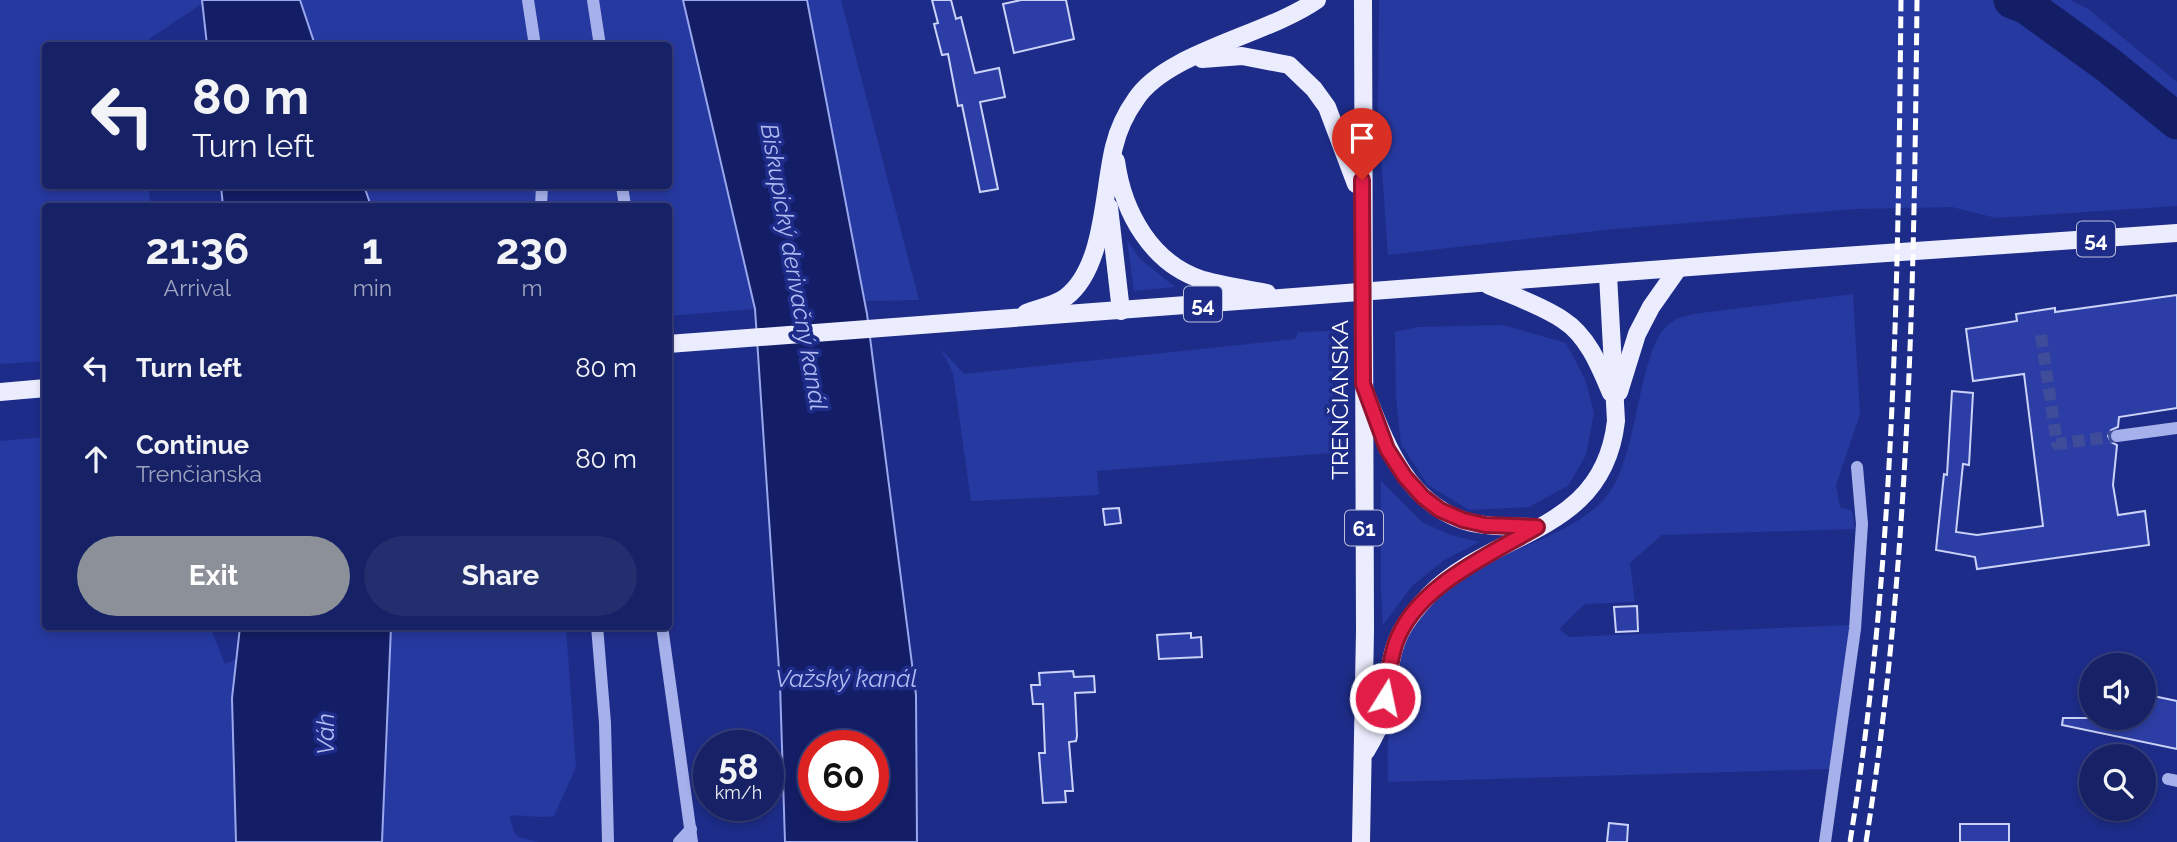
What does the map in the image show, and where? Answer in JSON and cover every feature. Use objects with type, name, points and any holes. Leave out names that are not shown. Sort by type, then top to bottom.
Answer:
[{"type":"main road","points":[[1008,319],[1065,298],[1083,278],[1093,259],[1114,144],[1126,115],[1148,83],[1185,61],[1300,12],[1317,0]]},
{"type":"main road","name":"TRENČIANSKA","points":[[1361,842],[1364,754],[1363,0]]},
{"type":"main road","points":[[1185,61],[1242,56],[1289,65],[1314,89],[1327,107],[1362,202]]},
{"type":"main road","points":[[1114,144],[1119,183],[1144,237],[1158,254],[1191,275],[1205,280],[1286,298]]},
{"type":"main road","points":[[672,344],[1121,311],[1107,186]]},
{"type":"main road","name":"54","points":[[1121,311],[1429,286],[2177,233]]},
{"type":"main road","points":[[1615,402],[1637,334],[1651,307],[1677,270]]},
{"type":"main road","points":[[1364,754],[1381,719],[1395,644],[1417,608],[1443,583],[1572,508],[1594,484],[1604,467],[1614,438],[1615,402],[1608,275]]},
{"type":"main road","points":[[1485,283],[1563,319],[1579,333],[1597,360],[1615,402]]},
{"type":"main road","points":[[1363,384],[1387,449],[1405,477],[1423,497],[1440,510],[1463,520],[1485,525],[1537,527]]},
{"type":"main road","points":[[0,392],[42,388]]},
{"type":"lane","points":[[528,0],[534,42]]},
{"type":"lane","points":[[593,0],[599,42]]},
{"type":"lane","points":[[2117,436],[2177,428]]},
{"type":"lane","points":[[1825,842],[1855,629],[1862,524],[1857,467]]},
{"type":"lane","points":[[597,630],[605,723],[608,842]]},
{"type":"lane","points":[[663,630],[692,835],[679,842]]},
{"type":"shaded area","points":[[0,0],[202,0],[203,3],[149,39],[149,42],[42,42],[42,189],[148,189],[151,203],[42,203],[42,361],[0,364]]},
{"type":"shaded area","points":[[300,0],[683,0],[755,309],[672,316],[672,203],[370,203],[365,189],[672,189],[672,42],[314,42]]},
{"type":"shaded area","points":[[807,0],[841,0],[919,300],[864,301]]},
{"type":"shaded area","points":[[1379,0],[2070,0],[2088,9],[2177,82],[2177,206],[1996,218],[1952,207],[1855,209],[1613,229],[1388,255],[1378,113]]},
{"type":"shaded area","points":[[1127,240],[1140,259],[1175,287],[1134,291]]},
{"type":"shaded area","points":[[1853,294],[1860,414],[1836,485],[1840,507],[1852,511],[1855,529],[1662,535],[1630,563],[1635,602],[1585,604],[1559,629],[1569,637],[1850,625],[1831,769],[1388,782],[1389,722],[1394,677],[1398,656],[1413,622],[1433,599],[1457,580],[1484,564],[1562,529],[1587,514],[1607,496],[1618,478],[1626,455],[1650,356],[1669,324],[1693,314]]},
{"type":"shaded area","points":[[1503,325],[1566,343],[1585,379],[1594,413],[1586,455],[1568,486],[1529,507],[1469,510],[1428,485],[1401,444],[1396,397],[1395,332],[1417,327]]},
{"type":"shaded area","points":[[1334,331],[1332,453],[1097,471],[1099,495],[971,501],[953,373],[941,349],[964,374],[1295,339],[1298,332]]},
{"type":"shaded area","points":[[42,437],[42,630],[211,630],[225,664],[236,659],[232,698],[236,842],[0,842],[0,441]]},
{"type":"shaded area","points":[[1381,481],[1422,522],[1448,534],[1479,542],[1443,561],[1412,586],[1383,625],[1381,591]]},
{"type":"shaded area","points":[[391,630],[566,630],[576,767],[554,816],[510,816],[518,836],[538,842],[382,842]]},
{"type":"water","points":[[202,0],[300,0],[314,42],[207,42]]},
{"type":"water","name":"Važský kanál","points":[[683,0],[807,0],[867,314],[916,695],[917,842],[785,842],[784,730],[781,730],[755,309]]},
{"type":"water","points":[[221,189],[365,189],[370,203],[223,203]]},
{"type":"water","name":"Váh","points":[[240,630],[391,630],[382,842],[236,842],[232,698]]},
{"type":"building","points":[[932,0],[951,0],[956,19],[961,17],[975,73],[999,68],[1005,97],[980,102],[998,189],[980,192],[962,105],[958,106],[948,54],[942,55],[934,24],[938,23]]},
{"type":"building","points":[[1021,0],[1066,0],[1074,39],[1014,53],[1003,4]]},
{"type":"building","points":[[2177,295],[2177,408],[2119,417],[2118,427],[2111,430],[2108,436],[2111,442],[2117,445],[2113,485],[2118,515],[2145,511],[2149,545],[1977,569],[1975,557],[1936,550],[1944,474],[1947,475],[1952,391],[1973,393],[1969,465],[1963,464],[1956,532],[1977,535],[2043,526],[2024,374],[1973,381],[1966,329],[2017,321],[2016,314],[2055,308],[2055,312]]},
{"type":"building","points":[[1119,508],[1121,523],[1105,525],[1103,509]]},
{"type":"building","points":[[1637,606],[1638,631],[1616,632],[1614,607]]},
{"type":"building","points":[[1191,633],[1191,638],[1201,637],[1202,657],[1159,659],[1157,635]]},
{"type":"building","points":[[1073,671],[1074,677],[1094,676],[1095,692],[1075,693],[1077,736],[1076,741],[1069,742],[1073,791],[1065,791],[1066,802],[1043,803],[1039,753],[1045,753],[1043,704],[1033,704],[1031,685],[1040,685],[1039,673]]},
{"type":"building","points":[[2156,697],[2177,701],[2177,749],[2086,730],[2156,730]]},
{"type":"building","points":[[2063,718],[2079,718],[2079,729],[2062,725]]},
{"type":"building","points":[[1609,823],[1628,825],[1627,842],[1607,842]]},
{"type":"building","points":[[1960,824],[2009,824],[2009,842],[1960,842]]},
{"type":"waterway","points":[[2012,0],[2027,6],[2107,64],[2177,121]]},
{"type":"tunnel","points":[[2041,335],[2057,444],[2117,436]]},
{"type":"railway","points":[[1850,842],[1877,633],[1885,528],[1895,317],[1901,0]]},
{"type":"railway","points":[[1866,842],[1881,737],[1901,527],[1911,316],[1917,0]]},
{"type":"route","points":[[1362,180],[1363,384],[1387,449],[1405,477],[1423,497],[1440,510],[1463,520],[1485,525],[1537,527],[1443,583],[1417,608],[1395,644],[1385,698]]},
{"type":"water label","name":"Biskupický derivačný kanál","points":[[794,267]]}]
